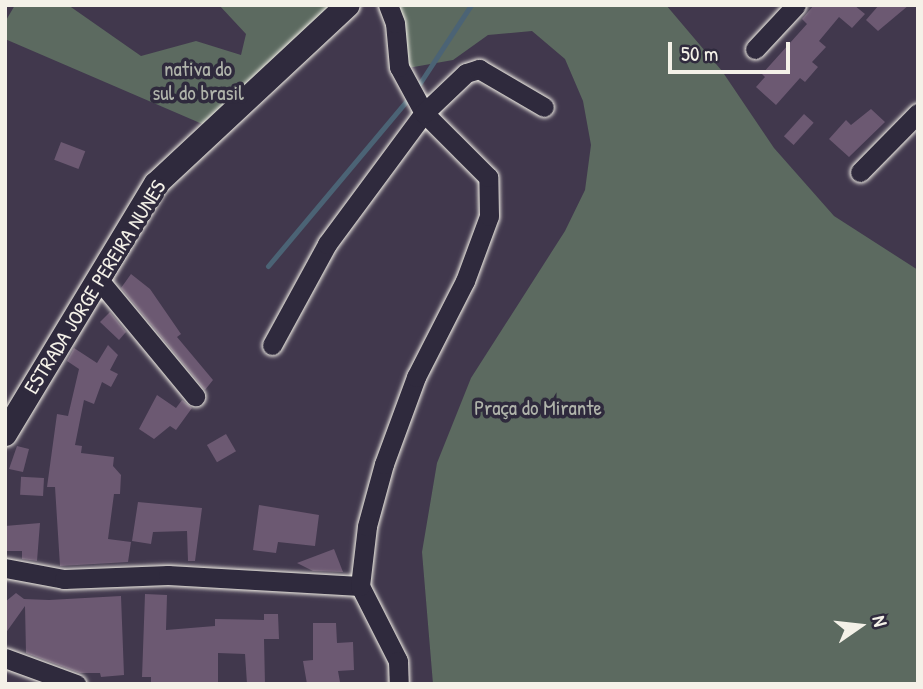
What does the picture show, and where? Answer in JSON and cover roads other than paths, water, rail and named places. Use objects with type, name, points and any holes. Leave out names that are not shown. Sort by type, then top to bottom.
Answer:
[{"type":"street","name":"ESTRADA JORGE PEREIRA NUNES","points":[[5,435],[156,184],[348,5]]},
{"type":"street","points":[[388,5],[395,23],[399,67],[424,113],[488,177],[489,216],[465,281],[416,377],[384,464],[368,526],[360,586],[398,661],[399,684]]},
{"type":"street","points":[[755,49],[796,5]]},
{"type":"street","points":[[272,345],[327,244],[424,113],[466,73],[480,69],[544,107]]},
{"type":"street","points":[[860,172],[918,113]]},
{"type":"street","points":[[99,280],[195,396]]},
{"type":"street","points":[[5,568],[64,579],[167,575],[360,586]]},
{"type":"street","points":[[5,658],[76,684]]},
{"type":"waterway","points":[[416,89],[471,5]]},
{"type":"waterway","points":[[268,266],[410,97]]},
{"type":"park label","name":"nativa do sul do brasil","points":[[198,81]]},
{"type":"park label","name":"Praça do Mirante","points":[[538,408]]}]
